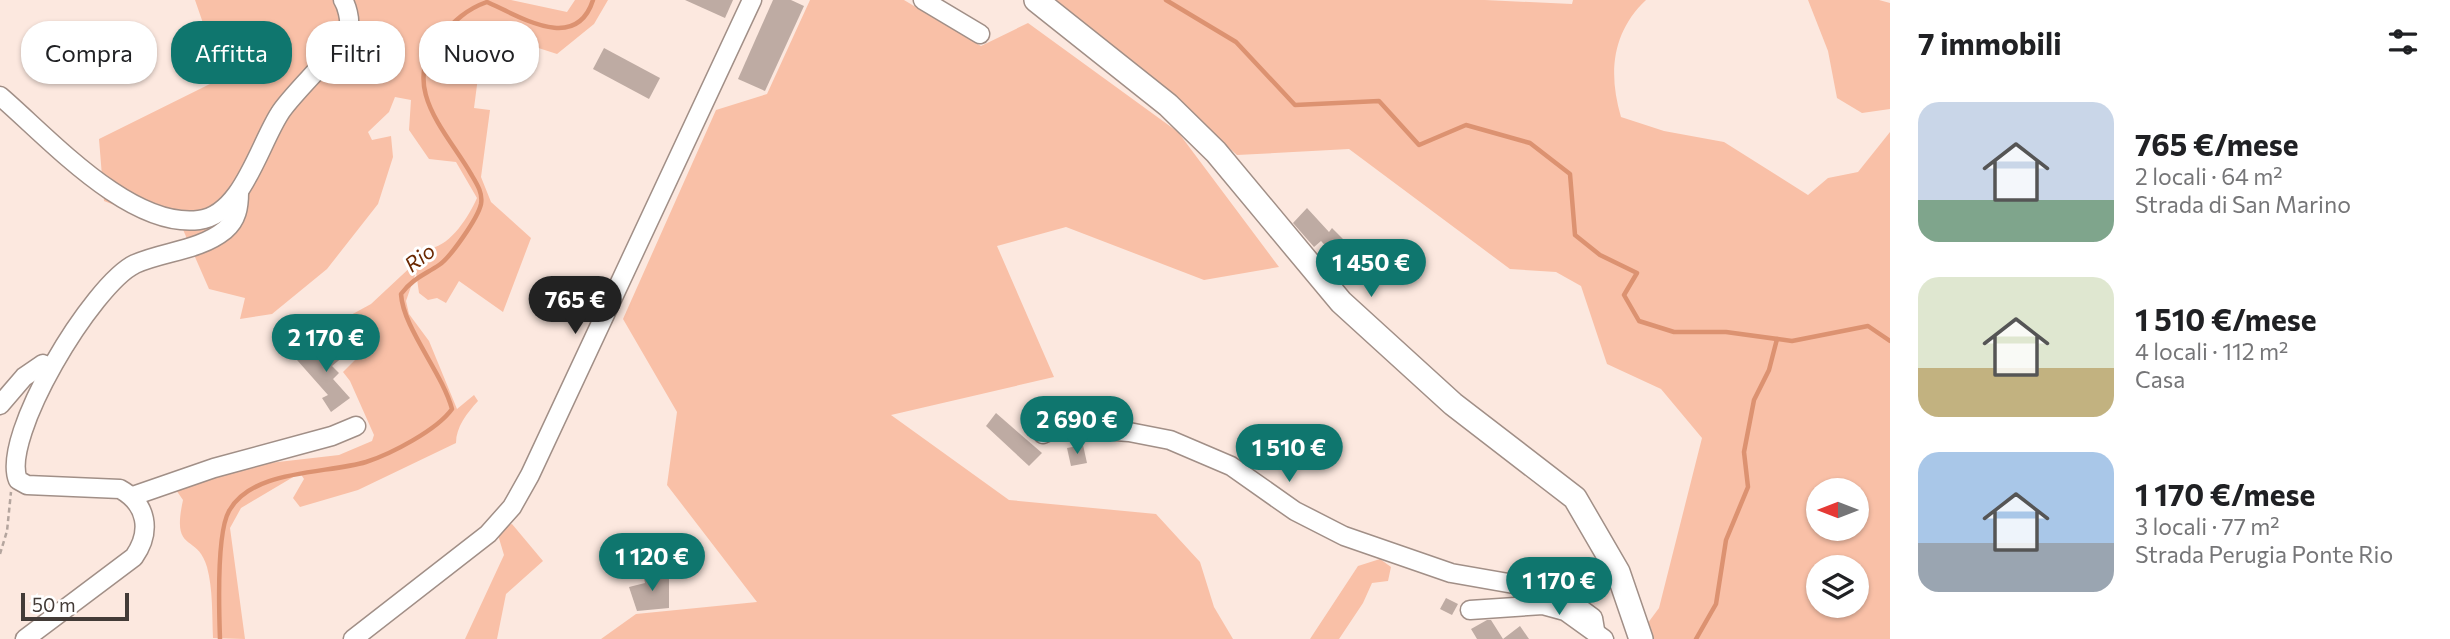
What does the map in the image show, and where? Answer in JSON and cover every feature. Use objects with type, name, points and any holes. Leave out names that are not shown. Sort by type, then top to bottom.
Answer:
[{"type":"main road","points":[[1036,0],[1168,105],[1207,143],[1341,302],[1453,404],[1574,498],[1618,572],[1641,639]]},
{"type":"street","points":[[0,96],[109,190],[151,212],[174,219],[200,220],[225,210],[239,192],[287,102],[343,38],[349,25],[343,0]]},
{"type":"street","points":[[353,639],[488,534],[512,507],[530,475],[752,0]]},
{"type":"street","points":[[923,0],[980,34]]},
{"type":"street","points":[[25,639],[134,557],[142,546],[146,531],[141,506],[133,496],[120,489],[27,485],[18,481],[11,466],[12,444],[21,409],[52,357],[104,286],[135,264],[203,242],[224,230],[235,219],[239,192]]},
{"type":"street","points":[[0,405],[24,377],[52,357]]},
{"type":"street","points":[[133,496],[214,468],[332,436],[356,426]]},
{"type":"street","points":[[1043,434],[1059,427],[1129,432],[1170,440],[1231,466],[1295,511],[1344,536],[1451,573],[1562,596],[1593,618],[1599,635]]},
{"type":"street","points":[[1470,610],[1544,605],[1565,611],[1599,635]]},
{"type":"path","points":[[0,554],[7,531],[12,488],[18,481]]},
{"type":"shaded area","points":[[195,0],[511,0],[567,12],[575,0],[608,0],[594,24],[557,54],[539,48],[539,21],[419,21],[419,84],[477,84],[474,108],[490,110],[481,177],[491,202],[531,238],[503,312],[459,281],[446,303],[437,298],[428,300],[419,293],[416,272],[406,301],[409,314],[429,341],[457,409],[474,395],[478,401],[460,426],[456,443],[358,490],[300,507],[293,498],[304,479],[300,473],[241,508],[230,528],[245,639],[213,638],[207,567],[203,556],[187,541],[180,529],[183,500],[174,487],[243,466],[339,455],[372,441],[374,435],[350,381],[343,372],[367,348],[337,338],[295,351],[305,340],[371,304],[431,248],[452,236],[477,198],[456,162],[429,159],[409,130],[411,100],[395,97],[389,112],[368,132],[372,140],[391,136],[393,157],[378,204],[327,269],[272,314],[240,319],[245,298],[209,289],[181,225],[153,220],[104,201],[99,139],[210,84],[292,84],[292,21],[202,21]]},
{"type":"shaded area","points":[[810,0],[904,0],[981,46],[1028,23],[1178,132],[1279,267],[1204,280],[1066,227],[997,246],[1054,377],[891,415],[1009,500],[1156,514],[1200,562],[1214,607],[1233,639],[601,639],[636,614],[757,602],[667,485],[677,412],[623,319],[716,110],[767,94]]},
{"type":"shaded area","points":[[1054,0],[1485,0],[1572,4],[1573,0],[1646,0],[1626,26],[1616,54],[1615,85],[1621,117],[1664,131],[1724,142],[1808,195],[1828,178],[1858,172],[1890,132],[1890,639],[1636,639],[1659,608],[1702,438],[1661,389],[1607,364],[1581,286],[1556,272],[1510,269],[1349,149],[1237,155],[1148,75]]},
{"type":"shaded area","points":[[1808,0],[1879,0],[1890,3],[1890,109],[1862,113],[1837,98],[1828,51]]},
{"type":"shaded area","points":[[512,524],[543,561],[506,594],[497,639],[465,639],[504,555],[498,535],[503,526]]},
{"type":"shaded area","points":[[1380,559],[1391,567],[1388,581],[1372,583],[1363,603],[1339,639],[1310,639],[1358,566]]},
{"type":"building","points":[[685,0],[733,0],[725,18]]},
{"type":"building","points":[[773,0],[791,0],[804,6],[765,91],[738,79]]},
{"type":"building","points":[[604,48],[660,78],[649,99],[593,69]]},
{"type":"building","points":[[1307,208],[1329,232],[1332,228],[1344,240],[1331,252],[1321,241],[1314,247],[1293,223]]},
{"type":"building","points":[[333,344],[344,356],[332,366],[339,373],[333,379],[350,398],[331,412],[322,398],[328,395],[297,360],[316,348],[321,354]]},
{"type":"building","points":[[996,413],[1042,453],[1029,466],[986,426]]},
{"type":"building","points":[[1083,445],[1087,463],[1071,466],[1067,448]]},
{"type":"building","points":[[656,574],[669,575],[669,608],[637,611],[629,587],[645,583],[644,578]]},
{"type":"building","points":[[1446,598],[1458,604],[1452,615],[1440,609]]},
{"type":"building","points":[[1491,620],[1503,639],[1477,639],[1471,629]]},
{"type":"building","points":[[1520,626],[1529,639],[1503,639]]},
{"type":"waterway","name":"Rio","points":[[220,639],[219,573],[222,537],[229,511],[240,497],[254,487],[272,480],[350,466],[376,458],[425,433],[452,409],[440,380],[408,321],[401,294],[450,254],[475,218],[481,204],[475,181],[430,108],[424,73],[428,55],[440,37],[456,21],[473,8],[487,2],[531,22],[561,28],[574,25],[585,16],[593,0]]},
{"type":"waterway","points":[[1166,0],[1236,42],[1295,105],[1379,101],[1419,145],[1466,125],[1530,143],[1570,174],[1575,235],[1600,255],[1637,273],[1624,295],[1639,321],[1674,332],[1726,332],[1792,341],[1868,326],[1890,341]]},
{"type":"waterway","points":[[1696,639],[1716,604],[1726,540],[1748,487],[1744,452],[1754,400],[1769,370],[1777,339]]}]
